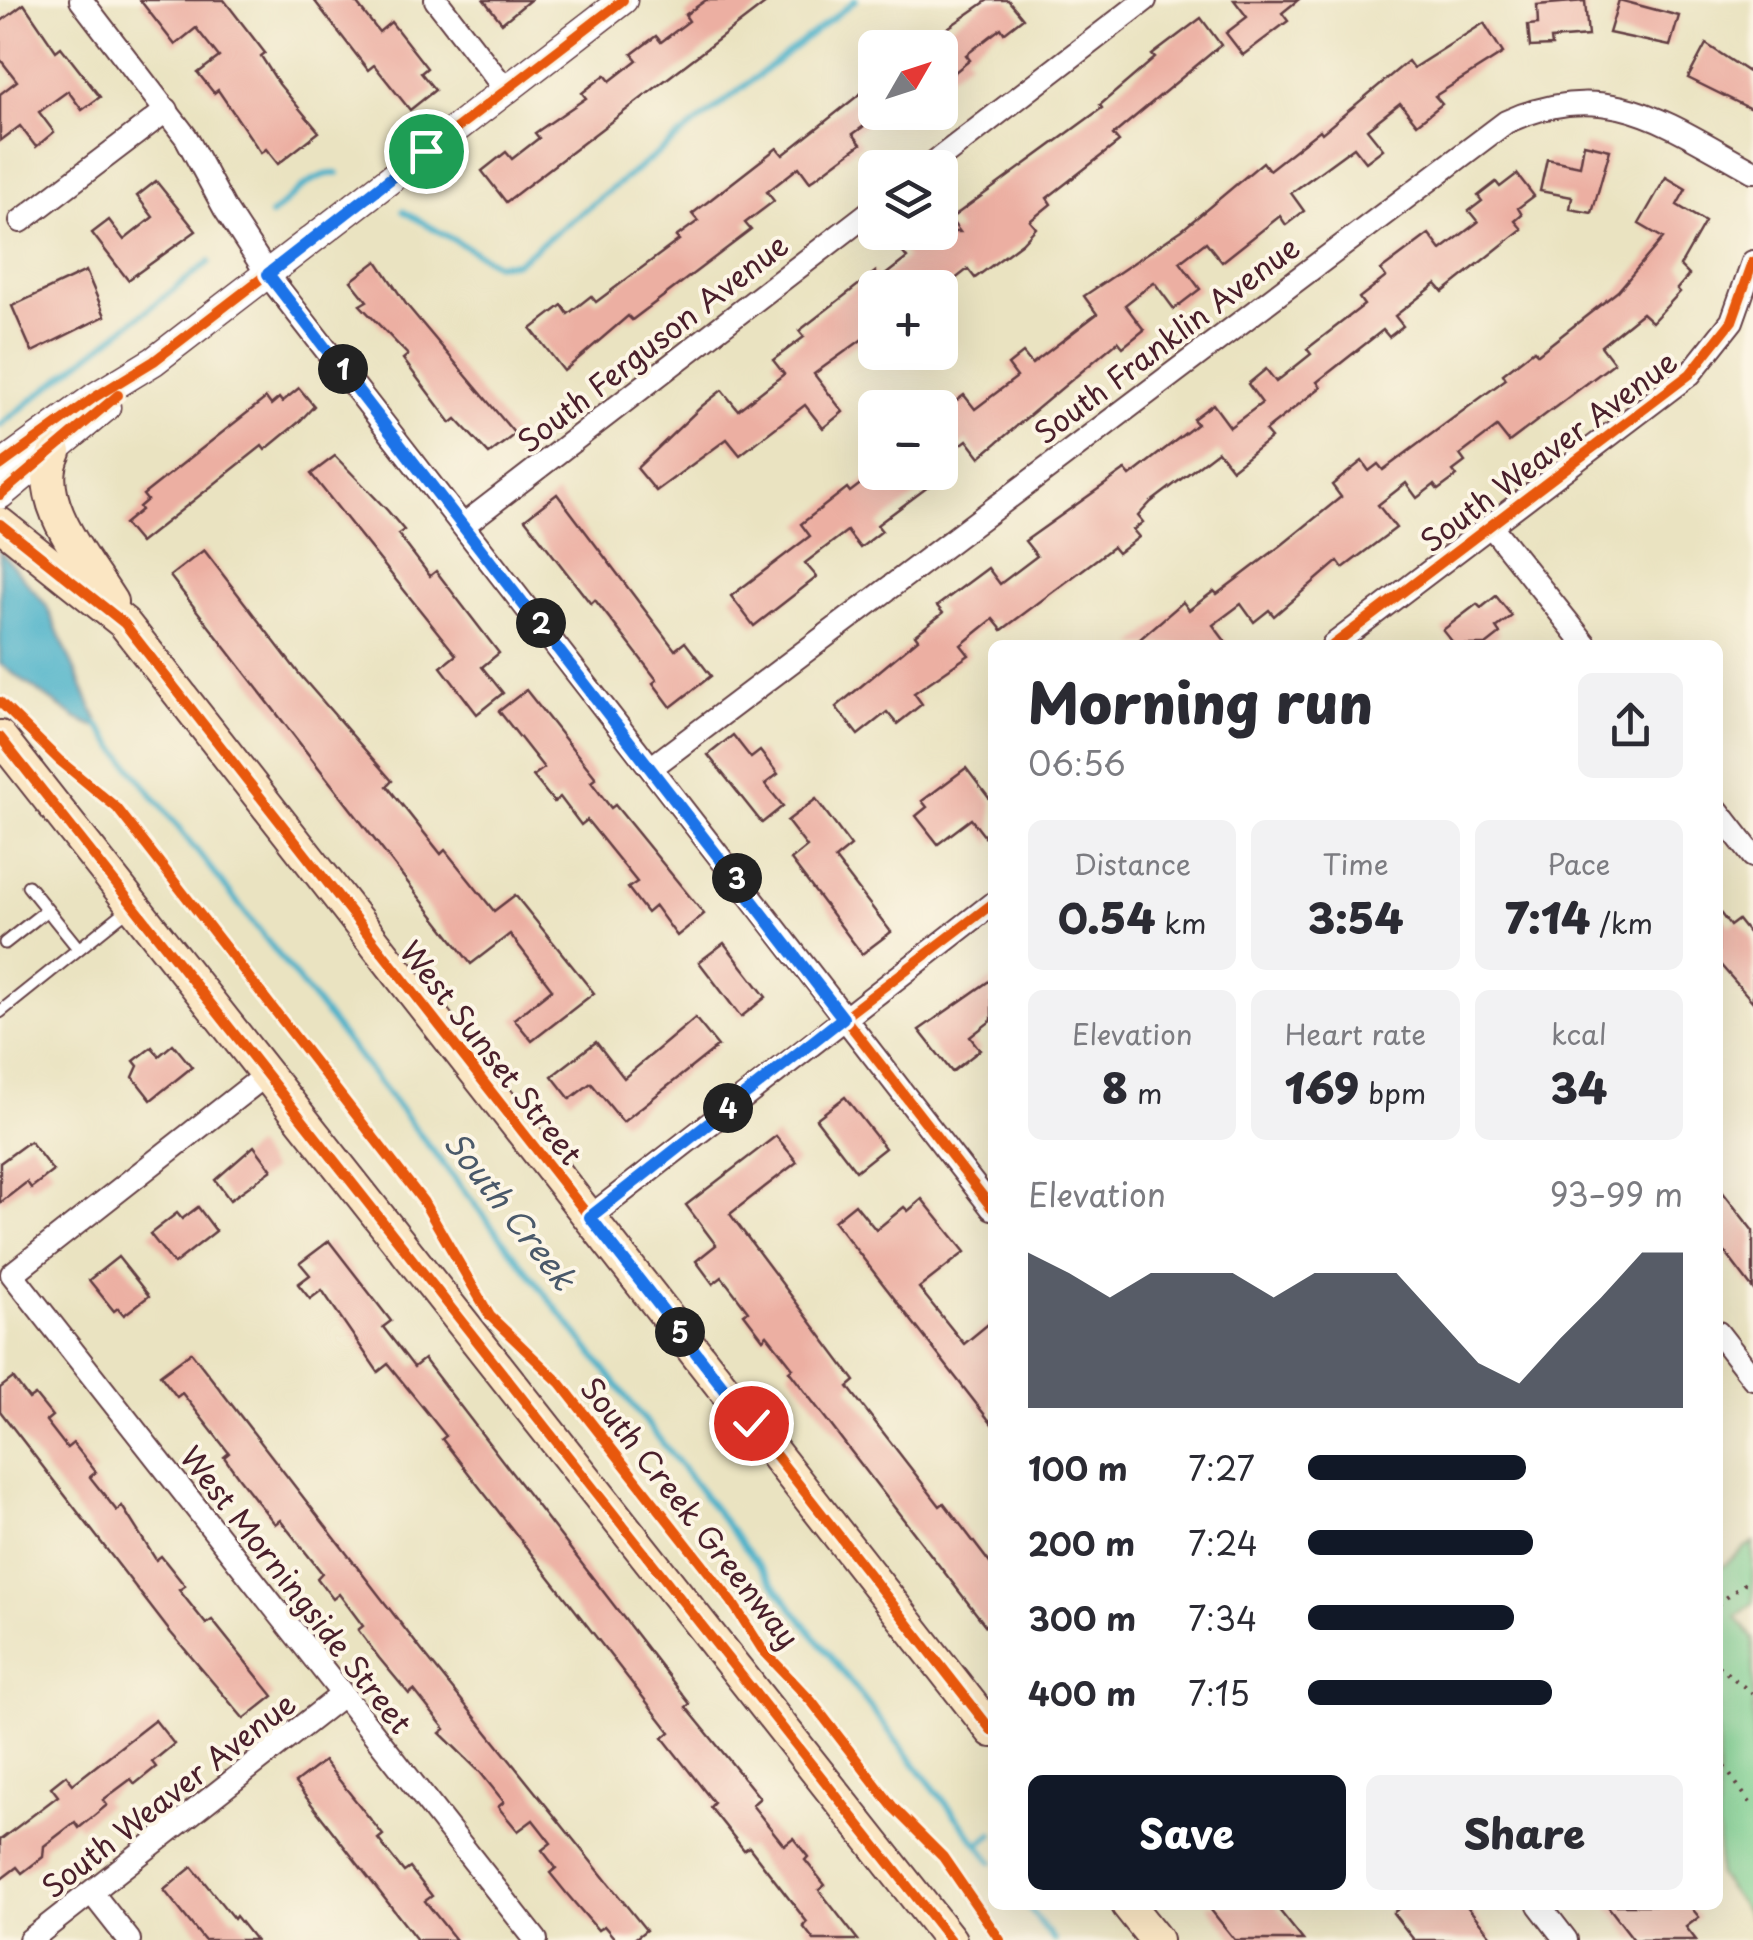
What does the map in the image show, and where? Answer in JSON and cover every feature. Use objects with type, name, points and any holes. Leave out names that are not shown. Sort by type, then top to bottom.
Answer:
[{"type":"main road","points":[[54,452],[47,478],[56,509],[124,623]]},
{"type":"main road","name":"West Sunset Street","points":[[0,524],[124,623],[988,1727]]},
{"type":"main road","points":[[0,737],[950,1940]]},
{"type":"main road","points":[[1132,1910],[1156,1940]]},
{"type":"street","points":[[81,0],[168,110],[268,274],[988,1203]]},
{"type":"street","points":[[436,0],[506,89]]},
{"type":"street","points":[[0,495],[54,452],[154,361],[623,0]]},
{"type":"street","points":[[951,150],[1145,0]]},
{"type":"street","name":"South Franklin Avenue","points":[[652,767],[1506,122],[1563,104],[1620,104],[1653,116],[1753,171]]},
{"type":"street","points":[[21,221],[168,110]]},
{"type":"street","name":"South Ferguson Avenue","points":[[464,524],[858,221]]},
{"type":"street","name":"South Weaver Avenue","points":[[1340,640],[1690,374],[1746,315],[1753,262]]},
{"type":"street","points":[[0,466],[95,397],[154,361]]},
{"type":"street","points":[[1491,526],[1582,640]]},
{"type":"street","points":[[1723,817],[1753,856]]},
{"type":"street","points":[[590,1217],[988,907]]},
{"type":"street","name":"West Morningside Street","points":[[268,1073],[12,1274],[536,1940]]},
{"type":"street","points":[[1723,1339],[1753,1378]]},
{"type":"street","name":"South Weaver Avenue","points":[[30,1940],[342,1694]]},
{"type":"street","points":[[92,1894],[129,1940]]},
{"type":"street","points":[[1543,1910],[1566,1940]]},
{"type":"lane","points":[[28,886],[78,948]]},
{"type":"lane","points":[[0,1012],[134,905]]},
{"type":"lane","points":[[6,943],[47,910]]},
{"type":"path","points":[[1723,1600],[1753,1577]]},
{"type":"path","points":[[1723,1670],[1753,1694]]},
{"type":"path","points":[[1723,1765],[1753,1807]]},
{"type":"green space","points":[[1753,1542],[1753,1603],[1736,1617],[1753,1639],[1753,1920],[1723,1881],[1723,1566]]},
{"type":"water","points":[[0,551],[46,605],[101,729],[77,719],[0,664]]},
{"type":"building","points":[[140,0],[224,0],[265,53],[261,56],[279,84],[319,132],[278,164],[266,149],[261,153],[218,90],[214,93],[198,73],[219,57],[196,28],[175,45]]},
{"type":"building","points":[[314,0],[354,0],[379,32],[391,22],[427,68],[421,73],[435,90],[410,110],[374,65],[368,70]]},
{"type":"building","points":[[484,0],[530,0],[502,23]]},
{"type":"building","points":[[706,0],[770,0],[506,202],[482,171],[506,152],[512,159],[539,138],[535,133],[586,98],[582,93],[605,75],[610,81],[637,60],[632,54],[656,36],[661,42],[689,21],[685,15]]},
{"type":"building","points":[[988,0],[1008,0],[1023,18],[1004,33],[1001,28],[966,55],[970,60],[958,70],[958,30],[945,30]]},
{"type":"building","points":[[1234,0],[1298,0],[1282,13],[1288,21],[1243,55],[1226,33],[1247,17]]},
{"type":"building","points":[[1619,0],[1679,16],[1670,46],[1609,33]]},
{"type":"building","points":[[1585,1],[1588,36],[1551,39],[1552,46],[1530,47],[1528,25],[1538,24],[1537,5]]},
{"type":"building","points":[[24,4],[56,51],[61,47],[100,97],[82,110],[68,91],[39,112],[54,132],[36,147],[20,126],[0,141],[0,94],[17,81],[0,59],[0,22]]},
{"type":"building","points":[[1201,18],[1221,45],[1113,135],[1119,142],[1047,198],[1051,204],[1030,221],[1036,228],[1022,243],[975,278],[968,269],[958,277],[958,270],[892,270],[907,258],[903,253],[907,250],[958,250],[958,213],[1102,108],[1100,105],[1155,58],[1152,55]]},
{"type":"building","points":[[1484,23],[1503,53],[1435,96],[1442,104],[1417,124],[1400,103],[1367,129],[1383,149],[1366,162],[1354,147],[1291,193],[1304,211],[1286,225],[1280,216],[1222,262],[1206,242],[1180,262],[1200,289],[1174,309],[1154,282],[1125,305],[1144,330],[1123,347],[1118,341],[980,457],[967,440],[958,447],[958,400],[964,395],[975,409],[1017,377],[1008,365],[1023,353],[1032,364],[1097,314],[1084,296],[1182,230],[1263,162],[1269,170],[1320,130],[1322,133],[1408,61],[1413,68]]},
{"type":"building","points":[[1706,44],[1753,75],[1753,110],[1688,78]]},
{"type":"building","points":[[858,95],[858,130],[853,134],[861,144],[810,182],[799,167],[767,192],[774,201],[745,223],[751,230],[632,320],[628,316],[564,371],[531,329],[562,305],[568,314],[591,296],[596,302],[679,240],[676,237],[698,221],[692,214],[777,148],[783,155]]},
{"type":"building","points":[[1584,144],[1610,150],[1592,213],[1570,209],[1572,197],[1540,191],[1547,159],[1580,166]]},
{"type":"building","points":[[1517,174],[1534,196],[1518,208],[1522,215],[1515,221],[1522,229],[1443,292],[1436,284],[1395,316],[1403,326],[1389,337],[1383,330],[1317,382],[1321,387],[1265,431],[1271,438],[1232,469],[1218,451],[1138,516],[1143,522],[1133,530],[1139,537],[1118,553],[1113,547],[1002,630],[993,619],[961,645],[969,655],[914,693],[922,704],[897,724],[887,712],[858,735],[836,707],[918,639],[915,635],[943,613],[937,606],[988,568],[1000,584],[1037,556],[1025,541],[1125,470],[1130,476],[1197,424],[1193,419],[1213,404],[1230,427],[1262,403],[1248,384],[1266,369],[1276,382],[1311,354],[1307,349],[1364,305],[1359,298],[1386,277],[1381,270],[1429,234],[1441,250],[1478,222],[1469,211],[1482,201],[1478,196],[1496,182],[1500,187]]},
{"type":"building","points":[[1666,177],[1686,189],[1677,205],[1705,222],[1680,266],[1689,275],[1677,289],[1680,292],[1652,322],[1642,313],[1601,346],[1614,363],[1509,442],[1497,427],[1460,455],[1465,462],[1453,471],[1457,476],[1438,490],[1434,485],[1417,498],[1406,483],[1378,505],[1396,528],[1343,568],[1338,561],[1274,616],[1269,610],[1254,622],[1241,604],[1213,625],[1224,640],[1139,640],[1183,602],[1189,610],[1214,591],[1217,594],[1283,544],[1341,497],[1332,485],[1362,461],[1369,471],[1378,464],[1383,470],[1506,379],[1503,374],[1534,350],[1538,354],[1618,291],[1663,238],[1639,224]]},
{"type":"building","points":[[156,181],[196,231],[128,280],[92,233],[109,220],[124,240],[153,217],[137,196]]},
{"type":"building","points":[[377,261],[406,304],[515,434],[489,454],[456,419],[451,423],[403,359],[408,355],[360,305],[367,301],[351,281]]},
{"type":"building","points":[[86,271],[105,316],[32,352],[12,306]]},
{"type":"building","points":[[858,285],[858,342],[814,374],[843,412],[823,428],[805,405],[740,455],[727,439],[656,491],[637,468],[722,390],[738,410],[784,374],[773,360],[804,337],[799,331]]},
{"type":"building","points":[[299,388],[314,406],[299,422],[265,450],[262,446],[140,543],[124,524],[141,510],[139,507],[147,500],[143,495],[266,398],[271,405],[279,398],[282,402]]},
{"type":"building","points":[[335,456],[404,530],[398,534],[430,576],[436,571],[499,653],[482,667],[503,693],[477,714],[441,667],[456,655],[311,474]]},
{"type":"building","points":[[858,486],[858,490],[924,490],[877,525],[882,531],[860,548],[847,531],[805,563],[817,577],[754,626],[731,596],[810,536],[801,524],[847,488],[850,492]]},
{"type":"building","points":[[557,494],[675,650],[685,642],[711,676],[671,707],[653,683],[657,680],[624,637],[595,600],[591,604],[525,519]]},
{"type":"building","points":[[204,550],[300,675],[392,781],[387,786],[441,854],[445,850],[494,911],[515,895],[594,993],[532,1041],[514,1019],[552,989],[510,934],[471,964],[170,576]]},
{"type":"building","points":[[1496,596],[1512,616],[1496,628],[1500,634],[1492,640],[1451,640],[1443,630],[1477,604],[1481,608]]},
{"type":"building","points":[[526,690],[596,778],[591,782],[611,808],[615,805],[704,914],[677,936],[655,906],[647,913],[628,888],[637,882],[587,820],[581,825],[560,797],[554,802],[533,776],[544,768],[499,711]]},
{"type":"building","points":[[733,735],[751,758],[760,751],[778,774],[765,784],[783,806],[762,823],[708,755]]},
{"type":"building","points":[[966,768],[988,797],[988,841],[971,819],[938,844],[916,816],[927,807],[922,801]]},
{"type":"building","points":[[816,799],[851,846],[835,859],[891,932],[862,954],[791,860],[807,847],[787,821]]},
{"type":"building","points":[[1723,917],[1730,926],[1738,920],[1753,939],[1753,1002],[1723,968]]},
{"type":"building","points":[[724,943],[766,997],[741,1017],[699,962]]},
{"type":"building","points":[[988,982],[988,1023],[970,1037],[980,1050],[952,1072],[919,1030]]},
{"type":"building","points":[[695,1018],[718,1046],[623,1122],[591,1083],[570,1099],[552,1076],[596,1042],[624,1078]]},
{"type":"building","points":[[173,1044],[192,1067],[151,1100],[133,1077],[138,1066],[134,1061],[152,1047],[159,1056]]},
{"type":"building","points":[[845,1097],[885,1148],[856,1171],[816,1119]]},
{"type":"building","points":[[776,1136],[797,1162],[730,1214],[855,1381],[848,1387],[940,1506],[944,1503],[988,1561],[988,1629],[789,1371],[793,1368],[744,1314],[748,1311],[722,1277],[713,1284],[696,1261],[716,1245],[686,1205]]},
{"type":"building","points":[[30,1141],[53,1171],[31,1188],[27,1182],[0,1203],[0,1163]]},
{"type":"building","points":[[254,1146],[272,1170],[230,1200],[215,1180]]},
{"type":"building","points":[[1723,1192],[1753,1231],[1753,1289],[1723,1250]]},
{"type":"building","points":[[922,1199],[965,1252],[919,1288],[964,1344],[988,1324],[988,1419],[834,1221],[855,1204],[876,1230],[904,1207],[908,1211]]},
{"type":"building","points":[[198,1207],[216,1231],[174,1264],[150,1234],[177,1213],[182,1219]]},
{"type":"building","points":[[329,1241],[391,1321],[383,1327],[414,1367],[424,1359],[690,1704],[686,1707],[760,1798],[752,1805],[784,1845],[793,1838],[808,1857],[805,1860],[825,1885],[819,1890],[858,1940],[814,1940],[803,1926],[807,1922],[749,1847],[744,1850],[710,1807],[714,1803],[663,1738],[670,1732],[442,1439],[446,1436],[388,1364],[378,1372],[322,1290],[310,1299],[298,1284],[310,1275],[300,1263]]},
{"type":"building","points":[[118,1257],[149,1296],[124,1315],[118,1308],[114,1311],[89,1280]]},
{"type":"building","points":[[191,1352],[422,1651],[646,1930],[633,1940],[616,1940],[604,1926],[598,1930],[550,1873],[556,1868],[542,1850],[551,1843],[533,1820],[518,1831],[498,1807],[504,1802],[480,1772],[440,1733],[445,1729],[414,1690],[409,1694],[379,1658],[358,1630],[363,1626],[339,1594],[333,1599],[317,1578],[322,1573],[280,1520],[275,1524],[239,1478],[224,1457],[229,1453],[182,1393],[177,1397],[160,1375]]},
{"type":"building","points":[[13,1378],[29,1399],[35,1395],[52,1416],[46,1421],[67,1448],[73,1443],[96,1472],[90,1477],[117,1511],[122,1506],[156,1560],[161,1556],[185,1586],[179,1590],[206,1624],[212,1620],[273,1696],[244,1719],[171,1633],[0,1411],[0,1388]]},
{"type":"building","points":[[155,1720],[174,1744],[152,1762],[156,1767],[135,1784],[131,1779],[103,1800],[107,1805],[79,1828],[75,1822],[44,1846],[43,1857],[22,1873],[17,1867],[0,1880],[0,1840],[58,1796],[51,1787],[66,1775],[73,1784]]},
{"type":"building","points":[[324,1761],[383,1835],[378,1839],[404,1872],[410,1868],[432,1896],[425,1901],[456,1940],[417,1940],[295,1783]]},
{"type":"building","points":[[192,1867],[255,1940],[204,1940],[164,1890]]},
{"type":"building","points":[[1211,1910],[1279,1910],[1303,1940],[1235,1940]]},
{"type":"building","points":[[1470,1910],[1494,1940],[1414,1940],[1393,1913]]},
{"type":"building","points":[[1611,1910],[1693,1910],[1699,1917],[1686,1927],[1696,1940],[1634,1940]]},
{"type":"waterway","points":[[403,211],[496,264],[516,263],[856,0]]},
{"type":"waterway","points":[[271,215],[311,182],[338,174]]},
{"type":"waterway","points":[[0,425],[209,262]]},
{"type":"waterway","name":"South Creek","points":[[97,724],[988,1857]]},
{"type":"waterway","points":[[979,1845],[988,1837]]},
{"type":"waterway","name":"South Creek","points":[[1030,1910],[1054,1940]]},
{"type":"cycle path","points":[[0,466],[95,397],[154,361],[623,0]]},
{"type":"cycle path","points":[[1340,640],[1690,374],[1732,321],[1753,262]]},
{"type":"cycle path","points":[[268,275],[988,1203]]},
{"type":"cycle path","points":[[0,495],[118,395]]},
{"type":"cycle path","points":[[0,524],[124,623],[988,1726]]},
{"type":"cycle path","name":"South Creek Greenway","points":[[0,702],[59,760],[117,808],[423,1201],[490,1316],[560,1383],[732,1602],[762,1649],[812,1702],[893,1807],[943,1857],[1000,1940]]},
{"type":"cycle path","points":[[0,737],[950,1940]]},
{"type":"cycle path","points":[[843,1018],[988,907]]},
{"type":"route","points":[[426,151],[268,274],[843,1018],[590,1217],[751,1423]]}]
